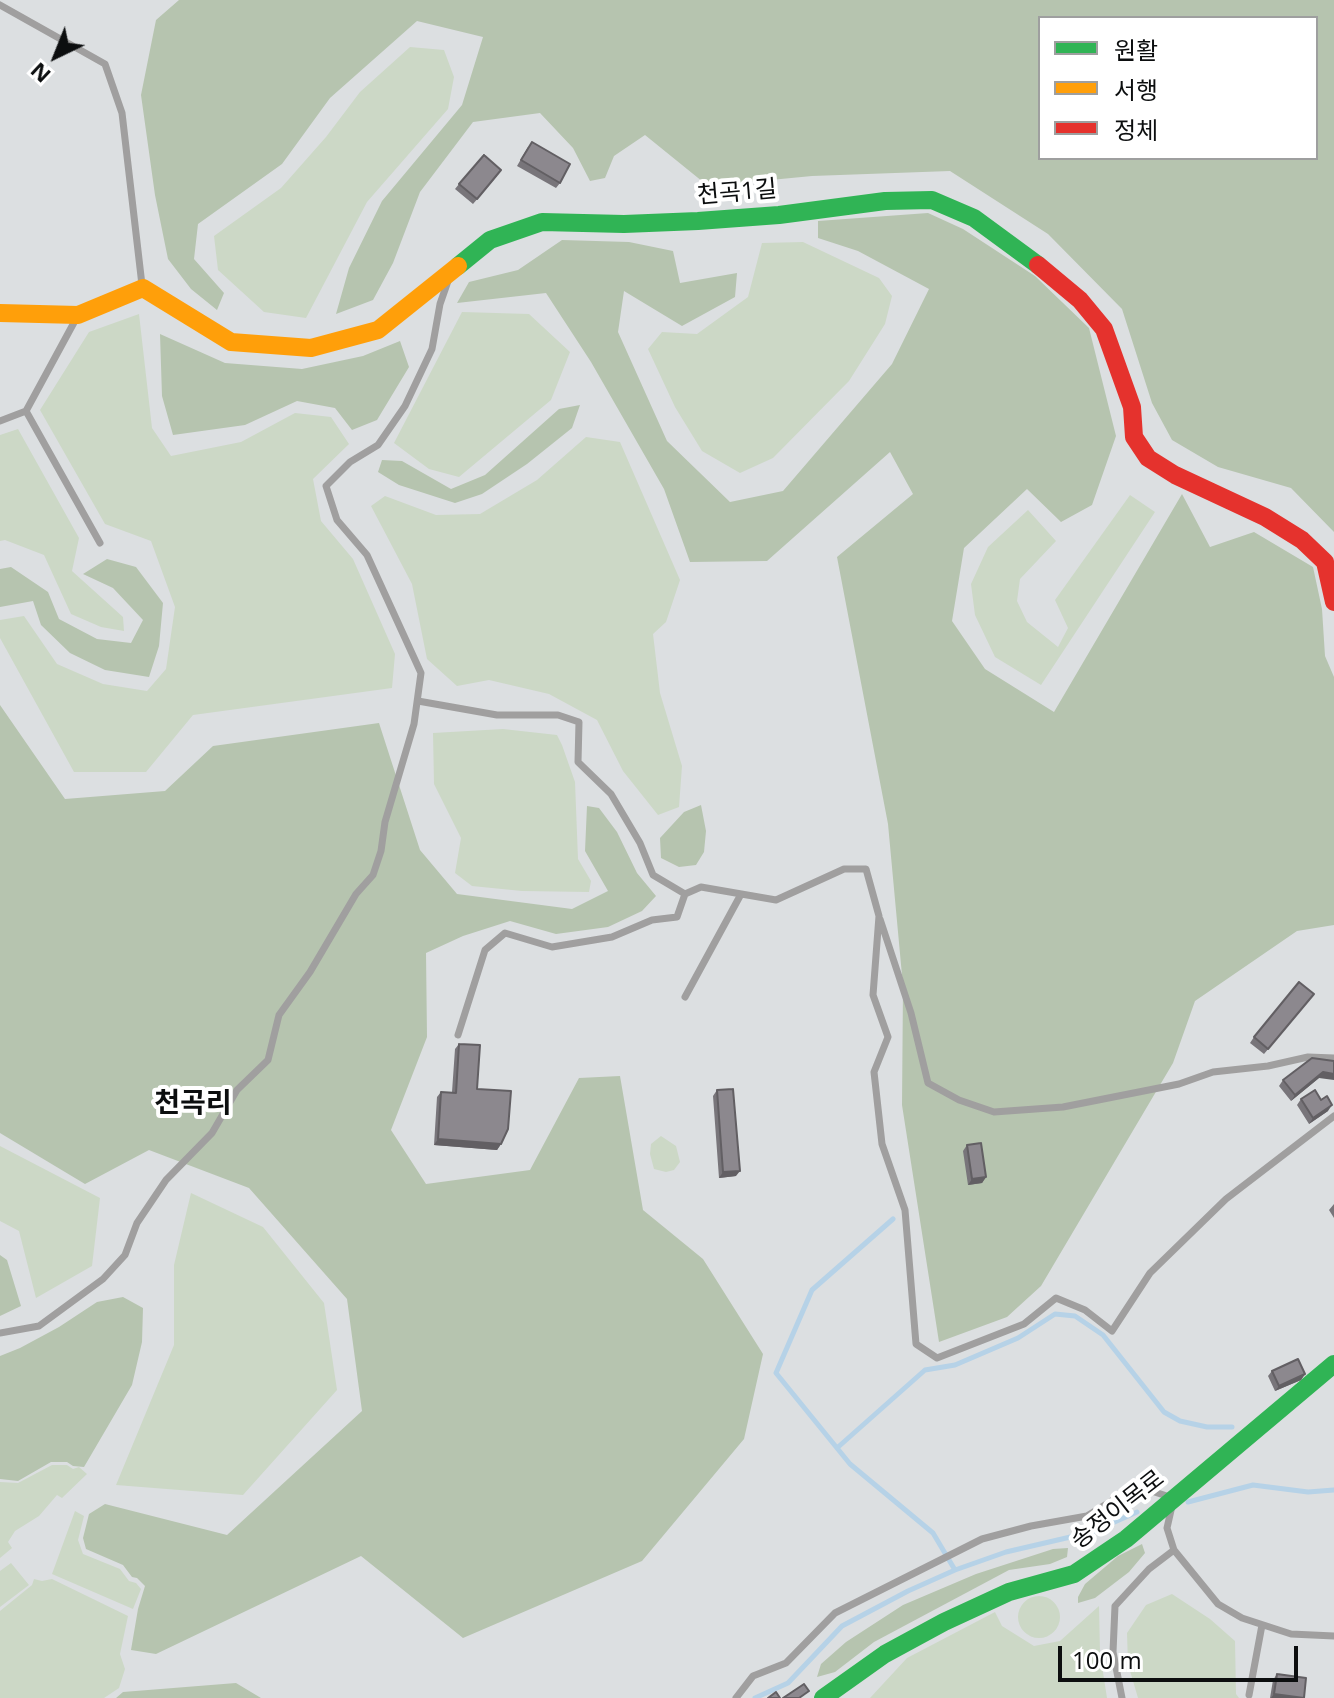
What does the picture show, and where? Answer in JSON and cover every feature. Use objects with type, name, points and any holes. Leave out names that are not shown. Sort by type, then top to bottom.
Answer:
[{"type":"street","name":"천곡1길","points":[[143,288],[231,342],[311,348],[378,330],[490,240],[542,222],[624,224],[698,221],[779,215],[885,201],[932,200],[974,218],[1014,245],[1080,300],[1104,329],[1132,407],[1134,437],[1148,458],[1175,475],[1265,517],[1302,540],[1325,562],[1334,602]]},
{"type":"street","points":[[0,313],[78,315],[143,288]]},
{"type":"street","name":"송정이목로","points":[[823,1698],[885,1654],[944,1622],[1009,1592],[1074,1574],[1126,1539],[1334,1364]]},
{"type":"lane","points":[[0,5],[105,64],[122,113],[143,288]]},
{"type":"lane","points":[[0,1333],[39,1326],[103,1279],[125,1255],[137,1223],[166,1180],[212,1133],[237,1090],[268,1060],[279,1015],[310,972],[356,894],[373,875],[414,724],[421,673],[367,555],[337,520],[326,486],[350,462],[378,445],[405,406],[432,349],[440,304],[453,268]]},
{"type":"lane","points":[[0,421],[26,411],[78,315]]},
{"type":"lane","points":[[26,411],[100,543]]},
{"type":"lane","points":[[418,701],[497,715],[558,715],[579,722],[578,762],[611,794],[640,843],[653,875],[685,894]]},
{"type":"lane","points":[[458,1035],[485,950],[505,933],[552,947],[612,937],[652,920],[677,917],[685,894],[701,887],[776,900],[844,869],[866,869],[911,1013],[928,1083],[959,1100],[994,1112],[1063,1107],[1179,1084],[1213,1072],[1268,1066],[1308,1057],[1334,1058]]},
{"type":"lane","points":[[685,997],[740,896]]},
{"type":"lane","points":[[879,916],[873,995],[888,1037],[874,1072],[882,1144],[905,1210],[916,1344],[937,1358],[1024,1324],[1056,1298],[1085,1310],[1112,1331],[1150,1273],[1226,1199],[1334,1116]]},
{"type":"lane","points":[[736,1698],[753,1676],[786,1663],[835,1613],[982,1539],[1087,1516],[1136,1486],[1174,1498],[1167,1528],[1174,1550],[1218,1604],[1242,1618],[1291,1634],[1334,1636]]},
{"type":"lane","points":[[1122,1698],[1113,1652],[1115,1606],[1149,1569],[1174,1550]]},
{"type":"lane","points":[[1249,1695],[1262,1625]]},
{"type":"green space","points":[[179,0],[1334,0],[1334,532],[1291,488],[1218,467],[1172,440],[1152,403],[1122,309],[1048,234],[950,171],[812,176],[708,186],[645,135],[614,156],[605,178],[590,181],[573,148],[540,113],[473,122],[420,192],[393,263],[373,300],[336,314],[349,268],[382,201],[462,105],[483,37],[417,21],[330,98],[282,164],[198,224],[194,259],[224,293],[217,310],[191,289],[168,259],[155,195],[141,95],[156,20]]},
{"type":"green space","points":[[410,47],[444,50],[454,77],[448,109],[367,202],[306,318],[264,312],[218,270],[214,236],[281,188],[360,92]]},
{"type":"green space","points":[[928,213],[963,229],[1035,276],[1089,328],[1116,436],[1092,505],[1061,522],[1027,489],[964,548],[952,621],[985,669],[1054,712],[1182,494],[1210,547],[1254,532],[1313,567],[1322,609],[1325,656],[1334,677],[1334,925],[1297,931],[1195,1001],[1173,1063],[1041,1286],[1007,1317],[939,1342],[902,1105],[903,986],[888,824],[837,557],[913,494],[890,452],[767,561],[690,562],[664,489],[591,362],[546,293],[457,303],[469,282],[518,270],[562,240],[629,242],[673,251],[680,283],[737,273],[735,297],[682,326],[624,291],[618,332],[667,441],[730,502],[783,491],[892,364],[929,289],[858,251],[818,238],[818,221]]},
{"type":"green space","points":[[803,242],[879,278],[892,296],[885,324],[849,381],[773,458],[740,473],[702,451],[675,407],[648,349],[662,332],[697,334],[748,297],[762,243]]},
{"type":"green space","points":[[462,312],[529,314],[570,352],[551,400],[459,477],[429,469],[394,443]]},
{"type":"green space","points":[[139,314],[152,428],[171,456],[241,442],[295,413],[331,417],[349,444],[313,479],[321,521],[353,559],[395,654],[392,688],[193,715],[146,772],[74,772],[0,638],[0,620],[24,616],[57,664],[103,684],[147,691],[166,669],[175,607],[151,541],[105,524],[40,410],[89,332]]},
{"type":"green space","points":[[160,334],[225,363],[302,369],[363,356],[400,341],[409,367],[377,420],[352,430],[335,408],[297,401],[245,425],[173,435],[162,396]]},
{"type":"green space","points":[[580,405],[572,428],[527,464],[482,494],[455,503],[399,485],[378,472],[382,460],[402,461],[451,489],[485,475],[559,409]]},
{"type":"green space","points":[[18,429],[79,538],[72,571],[123,617],[124,631],[101,627],[71,614],[44,555],[5,540],[0,541],[0,435]]},
{"type":"green space","points":[[586,437],[620,442],[680,580],[666,622],[653,634],[660,693],[682,766],[679,807],[658,815],[623,771],[597,720],[549,694],[489,680],[457,686],[427,659],[412,584],[371,506],[385,496],[436,515],[480,514],[537,480]]},
{"type":"green space","points":[[1130,495],[1155,512],[1041,685],[995,657],[975,615],[971,584],[988,547],[1028,510],[1056,541],[1020,579],[1017,601],[1027,622],[1058,647],[1068,628],[1055,600]]},
{"type":"green space","points":[[107,559],[136,567],[163,603],[159,646],[149,677],[105,670],[70,653],[41,625],[33,601],[0,607],[0,569],[11,567],[48,592],[59,619],[97,639],[131,643],[143,620],[113,588],[83,574]]},
{"type":"green space","points":[[0,705],[65,799],[165,791],[213,746],[379,723],[420,850],[457,894],[572,909],[608,891],[585,851],[587,806],[599,808],[617,832],[637,873],[656,896],[642,911],[608,927],[556,934],[510,921],[463,936],[426,953],[427,1037],[391,1130],[426,1184],[530,1170],[579,1078],[620,1076],[643,1210],[703,1259],[763,1354],[744,1439],[642,1561],[463,1638],[361,1556],[156,1654],[131,1650],[145,1586],[132,1577],[123,1565],[86,1549],[83,1538],[89,1514],[105,1504],[227,1535],[362,1411],[347,1299],[249,1188],[149,1150],[85,1184],[0,1133]]},
{"type":"green space","points":[[503,729],[557,735],[575,782],[578,859],[591,881],[589,892],[522,891],[472,886],[455,873],[461,838],[434,784],[433,733]]},
{"type":"green space","points":[[701,805],[706,831],[704,852],[696,865],[679,867],[661,858],[660,838],[684,812]]},
{"type":"green space","points":[[661,1136],[676,1146],[680,1162],[674,1170],[654,1169],[651,1144]]},
{"type":"green space","points":[[0,1146],[100,1198],[92,1266],[36,1298],[19,1231],[0,1221]]},
{"type":"green space","points":[[191,1193],[263,1227],[324,1303],[337,1390],[243,1495],[116,1485],[174,1345],[174,1265]]},
{"type":"green space","points":[[0,1255],[7,1260],[21,1306],[0,1316]]},
{"type":"green space","points":[[123,1297],[143,1308],[142,1342],[132,1385],[84,1467],[51,1462],[18,1481],[0,1479],[0,1356],[59,1327],[97,1302]]},
{"type":"green space","points":[[52,1465],[67,1465],[73,1469],[79,1467],[87,1474],[62,1498],[57,1495],[39,1516],[15,1531],[8,1542],[12,1548],[0,1558],[0,1482],[18,1483]]},
{"type":"green space","points":[[75,1511],[84,1516],[78,1540],[83,1554],[120,1569],[129,1581],[141,1589],[133,1609],[52,1574]]},
{"type":"green space","points":[[1142,1544],[1145,1553],[1129,1572],[1095,1598],[1078,1603],[1085,1584],[1118,1556]]},
{"type":"green space","points":[[1068,1548],[1067,1557],[1050,1564],[1009,1570],[874,1642],[835,1672],[817,1677],[821,1664],[846,1642],[903,1605],[976,1574],[1053,1549]]},
{"type":"green space","points":[[11,1563],[29,1585],[0,1607],[0,1571]]},
{"type":"green space","points":[[34,1579],[52,1579],[128,1616],[120,1654],[125,1669],[119,1688],[104,1698],[0,1698],[0,1611],[32,1585]]},
{"type":"green space","points":[[1172,1594],[1210,1619],[1235,1641],[1236,1694],[1239,1698],[1138,1698],[1128,1664],[1127,1633],[1146,1605]]},
{"type":"green space","points":[[1039,1596],[1054,1602],[1060,1617],[1054,1632],[1039,1638],[1024,1632],[1018,1617],[1024,1602]]},
{"type":"green space","points":[[1099,1606],[1100,1653],[1107,1698],[870,1698],[907,1658],[995,1612],[1002,1626],[1034,1646],[1060,1641]]},
{"type":"green space","points":[[236,1683],[261,1698],[116,1698],[123,1692]]},
{"type":"building","points":[[532,142],[570,164],[560,183],[521,160]]},
{"type":"building","points":[[484,155],[501,170],[477,199],[459,184]]},
{"type":"building","points":[[1299,982],[1314,994],[1268,1049],[1254,1037]]},
{"type":"building","points":[[459,1044],[480,1045],[477,1089],[511,1091],[508,1129],[501,1144],[438,1139],[441,1092],[456,1093]]},
{"type":"building","points":[[1312,1058],[1334,1061],[1334,1074],[1323,1072],[1295,1095],[1283,1080]]},
{"type":"building","points":[[733,1089],[740,1171],[723,1172],[717,1090]]},
{"type":"building","points":[[1315,1090],[1321,1100],[1327,1096],[1332,1105],[1313,1118],[1301,1099]]},
{"type":"building","points":[[981,1143],[986,1177],[972,1179],[967,1145]]},
{"type":"building","points":[[1298,1359],[1305,1374],[1279,1386],[1272,1371]]},
{"type":"building","points":[[1277,1674],[1306,1678],[1304,1698],[1274,1694]]},
{"type":"building","points":[[804,1684],[809,1691],[799,1698],[783,1698]]},
{"type":"waterway","points":[[893,1219],[812,1290],[776,1373],[850,1464],[933,1533],[955,1570]]},
{"type":"waterway","points":[[837,1448],[925,1370],[955,1365],[1018,1338],[1055,1314],[1075,1316],[1103,1335],[1164,1412],[1180,1421],[1207,1427],[1232,1427]]},
{"type":"waterway","points":[[1188,1502],[1253,1485],[1308,1492],[1334,1490]]},
{"type":"waterway","points":[[755,1698],[788,1683],[842,1626],[908,1591],[1006,1552],[1092,1532],[1137,1512]]},
{"type":"traffic: fast","points":[[458,266],[490,240],[542,222],[624,224],[698,221],[779,215],[885,201],[932,200],[974,218],[1038,265]]},
{"type":"traffic: fast","points":[[823,1698],[885,1654],[944,1622],[1009,1592],[1074,1574],[1126,1539],[1334,1364]]},
{"type":"traffic: slow","points":[[0,313],[78,315],[143,288],[231,342],[311,348],[378,330],[458,266]]},
{"type":"traffic: jam","points":[[1038,265],[1080,300],[1104,329],[1132,407],[1134,437],[1148,458],[1175,475],[1265,517],[1302,540],[1325,562],[1334,602]]},
{"type":"district","name":"천곡리","points":[[193,1104]]}]
